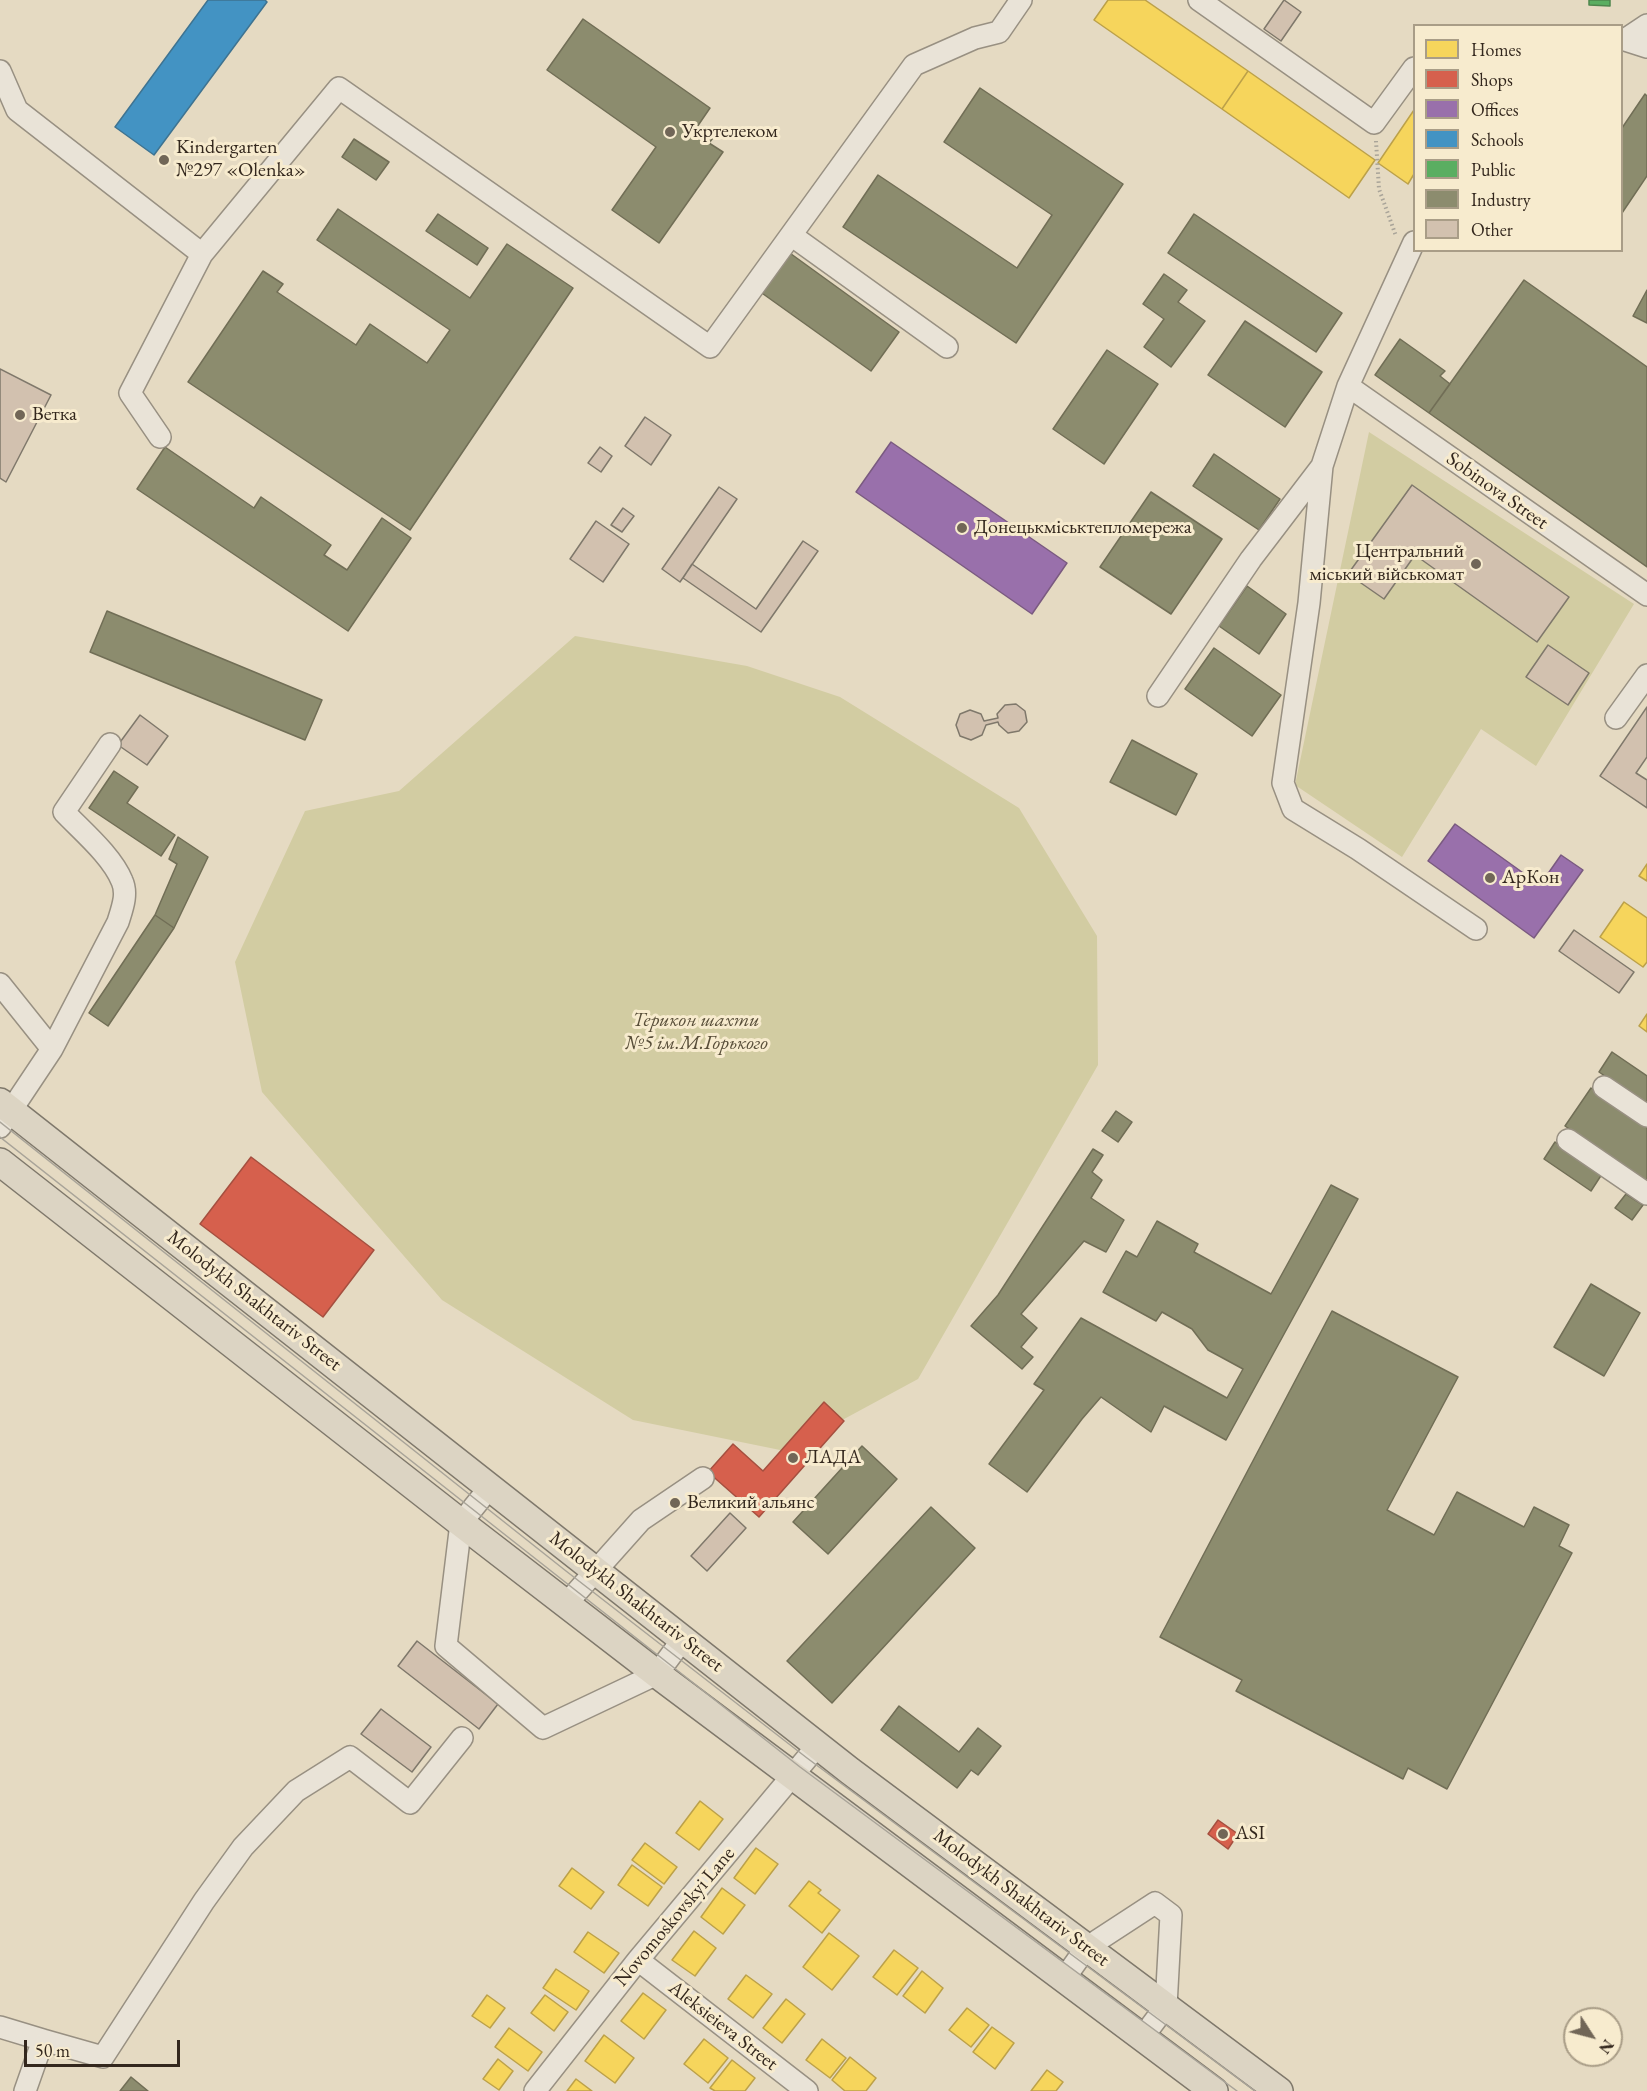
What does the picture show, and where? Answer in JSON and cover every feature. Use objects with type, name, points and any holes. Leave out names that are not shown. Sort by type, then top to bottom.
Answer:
[{"type":"main road","name":"Molodykh Shakhtariv Street","points":[[4,1113],[490,1487],[818,1745],[1277,2090]]},
{"type":"main road","name":"Molodykh Shakhtariv Street","points":[[0,1162],[657,1674],[1214,2091]]},
{"type":"street","points":[[160,437],[130,393],[202,254],[339,88],[710,347],[914,65],[975,38],[999,32],[1020,0]]},
{"type":"street","points":[[1199,0],[1374,123],[1413,69]]},
{"type":"street","points":[[1624,39],[1647,25]]},
{"type":"street","points":[[1624,39],[1647,47]]},
{"type":"street","points":[[0,71],[17,110],[202,254]]},
{"type":"street","points":[[791,235],[947,346]]},
{"type":"street","points":[[1413,244],[1348,386],[1322,466],[1309,603],[1283,783],[1293,809],[1358,849],[1476,929]]},
{"type":"street","name":"Sobinova Street","points":[[1348,386],[1647,595]]},
{"type":"street","points":[[1158,696],[1251,559],[1322,466]]},
{"type":"street","points":[[1616,718],[1647,675]]},
{"type":"street","points":[[4,1113],[52,1049],[118,922],[124,903],[123,882],[111,862],[63,812],[110,744]]},
{"type":"street","points":[[0,984],[52,1049]]},
{"type":"street","points":[[1604,1086],[1647,1116]]},
{"type":"street","points":[[1568,1140],[1647,1194]]},
{"type":"street","points":[[567,1603],[641,1520],[703,1478]]},
{"type":"street","points":[[490,1487],[461,1523],[446,1646],[543,1728],[657,1674],[683,1639]]},
{"type":"street","points":[[0,2027],[103,2057],[204,1901],[243,1847],[296,1791],[350,1757],[410,1803],[462,1738]]},
{"type":"street","name":"Novomoskovskyi Lane","points":[[535,2091],[638,1960],[818,1745]]},
{"type":"street","points":[[1064,1979],[1086,1948],[1155,1903],[1171,1915],[1166,2006],[1142,2038]]},
{"type":"street","name":"Aleksieieva Street","points":[[638,1960],[807,2091]]},
{"type":"street","points":[[25,2091],[43,2040]]},
{"type":"path","points":[[1374,123],[1379,189],[1404,260]]},
{"type":"green space","points":[[1369,432],[1634,604],[1536,766],[1481,729],[1402,857],[1295,785]]},
{"type":"green space","name":"Терикон шахти №5 ім.М.Горького","points":[[575,636],[747,666],[840,697],[1019,808],[1097,936],[1098,1065],[918,1379],[785,1451],[633,1420],[442,1300],[262,1092],[235,962],[305,811],[399,791]]},
{"type":"building: Homes","points":[[1108,0],[1145,0],[1248,71],[1222,109],[1094,20]]},
{"type":"building: Homes","points":[[1248,71],[1375,160],[1349,198],[1222,109]]},
{"type":"building: Homes","points":[[1413,111],[1413,176],[1408,184],[1378,163]]},
{"type":"building: Homes","points":[[1647,864],[1647,881],[1639,876]]},
{"type":"building: Homes","points":[[1624,902],[1647,918],[1647,962],[1643,967],[1600,937]]},
{"type":"building: Homes","points":[[1647,1014],[1647,1032],[1639,1026]]},
{"type":"building: Homes","points":[[700,1801],[723,1819],[699,1850],[676,1833]]},
{"type":"building: Homes","points":[[645,1843],[677,1867],[664,1884],[632,1860]]},
{"type":"building: Homes","points":[[756,1848],[778,1864],[755,1894],[734,1878]]},
{"type":"building: Homes","points":[[632,1865],[662,1887],[648,1906],[618,1885]]},
{"type":"building: Homes","points":[[572,1868],[604,1892],[591,1909],[559,1886]]},
{"type":"building: Homes","points":[[809,1881],[821,1890],[818,1893],[840,1910],[822,1933],[789,1906]]},
{"type":"building: Homes","points":[[722,1888],[745,1905],[723,1934],[701,1917]]},
{"type":"building: Homes","points":[[694,1931],[716,1948],[695,1976],[672,1960]]},
{"type":"building: Homes","points":[[588,1932],[619,1953],[604,1973],[574,1952]]},
{"type":"building: Homes","points":[[829,1933],[859,1956],[832,1990],[803,1967]]},
{"type":"building: Homes","points":[[894,1950],[918,1968],[897,1995],[873,1977]]},
{"type":"building: Homes","points":[[556,1969],[589,1991],[576,2010],[543,1988]]},
{"type":"building: Homes","points":[[922,1971],[943,1988],[925,2013],[903,1996]]},
{"type":"building: Homes","points":[[746,1975],[772,1994],[753,2018],[728,1999]]},
{"type":"building: Homes","points":[[643,1993],[666,2010],[644,2039],[621,2021]]},
{"type":"building: Homes","points":[[487,1995],[505,2008],[490,2028],[472,2016]]},
{"type":"building: Homes","points":[[545,1995],[568,2012],[554,2031],[531,2013]]},
{"type":"building: Homes","points":[[786,1999],[805,2014],[782,2043],[763,2028]]},
{"type":"building: Homes","points":[[967,2008],[989,2025],[971,2047],[949,2030]]},
{"type":"building: Homes","points":[[992,2027],[1014,2043],[995,2069],[973,2052]]},
{"type":"building: Homes","points":[[509,2028],[542,2052],[528,2071],[495,2047]]},
{"type":"building: Homes","points":[[604,2035],[634,2058],[615,2083],[585,2061]]},
{"type":"building: Homes","points":[[704,2039],[728,2058],[708,2083],[684,2064]]},
{"type":"building: Homes","points":[[822,2039],[846,2058],[830,2078],[806,2060]]},
{"type":"building: Homes","points":[[850,2057],[876,2078],[866,2091],[845,2091],[832,2080]]},
{"type":"building: Homes","points":[[498,2059],[513,2071],[499,2090],[483,2079]]},
{"type":"building: Homes","points":[[732,2060],[755,2078],[745,2091],[715,2091],[710,2088]]},
{"type":"building: Homes","points":[[1047,2070],[1063,2082],[1056,2091],[1031,2091]]},
{"type":"building: Homes","points":[[576,2079],[592,2091],[567,2091]]},
{"type":"building: Shops","points":[[251,1157],[374,1250],[323,1317],[200,1224]]},
{"type":"building: Shops","name":"ЛАДА","points":[[824,1402],[844,1421],[759,1517],[708,1472],[733,1444],[763,1471]]},
{"type":"building: Shops","name":"ASI","points":[[1218,1820],[1238,1834],[1228,1849],[1208,1834]]},
{"type":"building: Offices","name":"Донецькміськтепломережа","points":[[891,442],[1067,563],[1032,614],[856,492]]},
{"type":"building: Offices","name":"АрКон","points":[[1455,824],[1540,885],[1561,855],[1583,870],[1534,938],[1428,861]]},
{"type":"building: Schools","points":[[208,0],[265,0],[267,2],[154,155],[115,127]]},
{"type":"building: Public","points":[[1589,0],[1610,0],[1610,6],[1589,5]]},
{"type":"building: Industry","name":"Укртелеком","points":[[583,19],[710,108],[697,127],[713,138],[709,143],[723,152],[659,243],[612,210],[656,147],[547,70]]},
{"type":"building: Industry","points":[[980,88],[1123,184],[1016,343],[843,227],[878,175],[1017,268],[1052,215],[944,142]]},
{"type":"building: Industry","points":[[1645,94],[1647,96],[1647,176],[1623,212],[1623,127]]},
{"type":"building: Industry","points":[[354,139],[389,162],[376,180],[342,157]]},
{"type":"building: Industry","points":[[338,209],[470,298],[507,244],[573,288],[410,530],[188,382],[263,271],[283,284],[277,292],[356,345],[370,324],[427,363],[450,330],[317,240]]},
{"type":"building: Industry","points":[[438,214],[488,248],[477,265],[426,231]]},
{"type":"building: Industry","points":[[1194,214],[1342,313],[1316,352],[1168,253]]},
{"type":"building: Industry","points":[[787,251],[899,332],[871,371],[759,291]]},
{"type":"building: Industry","points":[[1164,274],[1187,290],[1178,302],[1205,321],[1171,367],[1144,347],[1164,319],[1143,304]]},
{"type":"building: Industry","points":[[1524,280],[1647,367],[1647,567],[1429,413]]},
{"type":"building: Industry","points":[[1647,290],[1647,323],[1633,316]]},
{"type":"building: Industry","points":[[1245,321],[1322,372],[1285,427],[1208,375]]},
{"type":"building: Industry","points":[[1400,339],[1445,371],[1440,376],[1450,384],[1429,413],[1375,375]]},
{"type":"building: Industry","points":[[1107,350],[1158,384],[1104,464],[1053,429]]},
{"type":"building: Industry","points":[[165,447],[254,508],[261,497],[331,545],[324,555],[347,570],[382,518],[411,538],[348,631],[137,489]]},
{"type":"building: Industry","points":[[1214,454],[1280,499],[1259,530],[1193,486]]},
{"type":"building: Industry","points":[[1151,492],[1222,539],[1171,614],[1100,567]]},
{"type":"building: Industry","points":[[1247,586],[1286,614],[1259,654],[1219,626]]},
{"type":"building: Industry","points":[[107,611],[322,700],[305,740],[90,652]]},
{"type":"building: Industry","points":[[1214,648],[1281,695],[1252,736],[1185,689]]},
{"type":"building: Industry","points":[[1132,740],[1197,774],[1176,815],[1110,782]]},
{"type":"building: Industry","points":[[114,771],[138,787],[127,803],[175,835],[161,856],[89,808]]},
{"type":"building: Industry","points":[[178,837],[208,857],[174,928],[155,915],[177,864],[169,859]]},
{"type":"building: Industry","points":[[155,915],[174,928],[108,1026],[89,1013]]},
{"type":"building: Industry","points":[[1612,1052],[1647,1076],[1647,1105],[1599,1072]]},
{"type":"building: Industry","points":[[1591,1088],[1647,1126],[1647,1182],[1565,1126]]},
{"type":"building: Industry","points":[[1116,1111],[1132,1122],[1118,1142],[1102,1131]]},
{"type":"building: Industry","points":[[1555,1142],[1602,1174],[1591,1191],[1544,1159]]},
{"type":"building: Industry","points":[[1093,1149],[1103,1155],[1092,1172],[1102,1180],[1091,1198],[1124,1220],[1106,1252],[1084,1241],[1021,1314],[1037,1328],[1021,1347],[1033,1357],[1022,1369],[971,1326],[998,1295]]},
{"type":"building: Industry","points":[[1331,1185],[1358,1199],[1226,1440],[1164,1406],[1151,1432],[1101,1397],[1027,1492],[989,1464],[1044,1390],[1034,1384],[1081,1318],[1227,1398],[1243,1369],[1208,1350],[1192,1329],[1162,1312],[1156,1321],[1103,1292],[1126,1251],[1137,1257],[1157,1221],[1198,1244],[1194,1252],[1271,1294]]},
{"type":"building: Industry","points":[[1626,1194],[1643,1205],[1632,1220],[1615,1208]]},
{"type":"building: Industry","points":[[1591,1284],[1640,1313],[1604,1376],[1554,1347]]},
{"type":"building: Industry","points":[[1332,1311],[1458,1377],[1387,1510],[1434,1535],[1457,1492],[1524,1527],[1534,1507],[1569,1525],[1559,1546],[1572,1553],[1447,1789],[1408,1768],[1403,1779],[1236,1691],[1242,1680],[1160,1637]]},
{"type":"building: Industry","points":[[862,1446],[897,1479],[828,1554],[793,1522]]},
{"type":"building: Industry","points":[[931,1507],[975,1548],[832,1703],[787,1661]]},
{"type":"building: Industry","points":[[899,1706],[959,1752],[978,1728],[1001,1746],[978,1775],[971,1770],[957,1788],[881,1730]]},
{"type":"building: Industry","points":[[131,2077],[148,2091],[120,2091]]},
{"type":"building: Other","points":[[1284,0],[1301,12],[1281,41],[1264,29]]},
{"type":"building: Other","name":"Ветка","points":[[0,369],[51,395],[6,482],[0,478]]},
{"type":"building: Other","points":[[645,417],[671,435],[651,465],[625,446]]},
{"type":"building: Other","points":[[600,447],[612,456],[601,472],[588,463]]},
{"type":"building: Other","name":"Центральний міський військомат","points":[[1412,485],[1569,597],[1537,642],[1415,555],[1384,599],[1348,574]]},
{"type":"building: Other","points":[[719,487],[737,499],[680,582],[662,569]]},
{"type":"building: Other","points":[[623,508],[634,516],[622,532],[611,525]]},
{"type":"building: Other","points":[[596,521],[629,544],[603,582],[570,559]]},
{"type":"building: Other","points":[[803,541],[818,551],[761,632],[683,578],[692,564],[756,609]]},
{"type":"building: Other","points":[[1548,645],[1589,673],[1568,705],[1526,677]]},
{"type":"building: Other","points":[[1016,704],[1025,711],[1027,722],[1019,731],[1008,733],[998,722],[986,725],[982,735],[971,740],[960,736],[956,725],[960,714],[970,710],[981,714],[984,721],[998,718],[997,714],[1005,705]]},
{"type":"building: Other","points":[[1647,707],[1647,757],[1636,773],[1647,780],[1647,808],[1600,776]]},
{"type":"building: Other","points":[[140,715],[168,736],[147,765],[118,745]]},
{"type":"building: Other","points":[[1574,930],[1634,972],[1619,993],[1559,951]]},
{"type":"building: Other","points":[[730,1513],[746,1528],[707,1571],[691,1556]]},
{"type":"building: Other","points":[[417,1641],[498,1704],[479,1729],[398,1666]]},
{"type":"building: Other","points":[[381,1709],[431,1747],[412,1772],[361,1734]]},
{"type":"tram line","points":[[0,1122],[566,1571],[807,1758],[1255,2091]]},
{"type":"tram line","points":[[0,1137],[800,1767],[1237,2091]]},
{"type":"place","name":"Укртелеком","points":[[670,132]]},
{"type":"place","name":"Kindergarten №297 «Olenka»","points":[[164,160]]},
{"type":"place","name":"Ветка","points":[[20,415]]},
{"type":"place","name":"Донецькміськтепломережа","points":[[962,528]]},
{"type":"place","name":"Центральний міський військомат","points":[[1476,564]]},
{"type":"place","name":"АрКон","points":[[1490,878]]},
{"type":"place","name":"ЛАДА","points":[[793,1458]]},
{"type":"place","name":"Великий альянс","points":[[675,1503]]},
{"type":"place","name":"ASI","points":[[1223,1834]]}]
